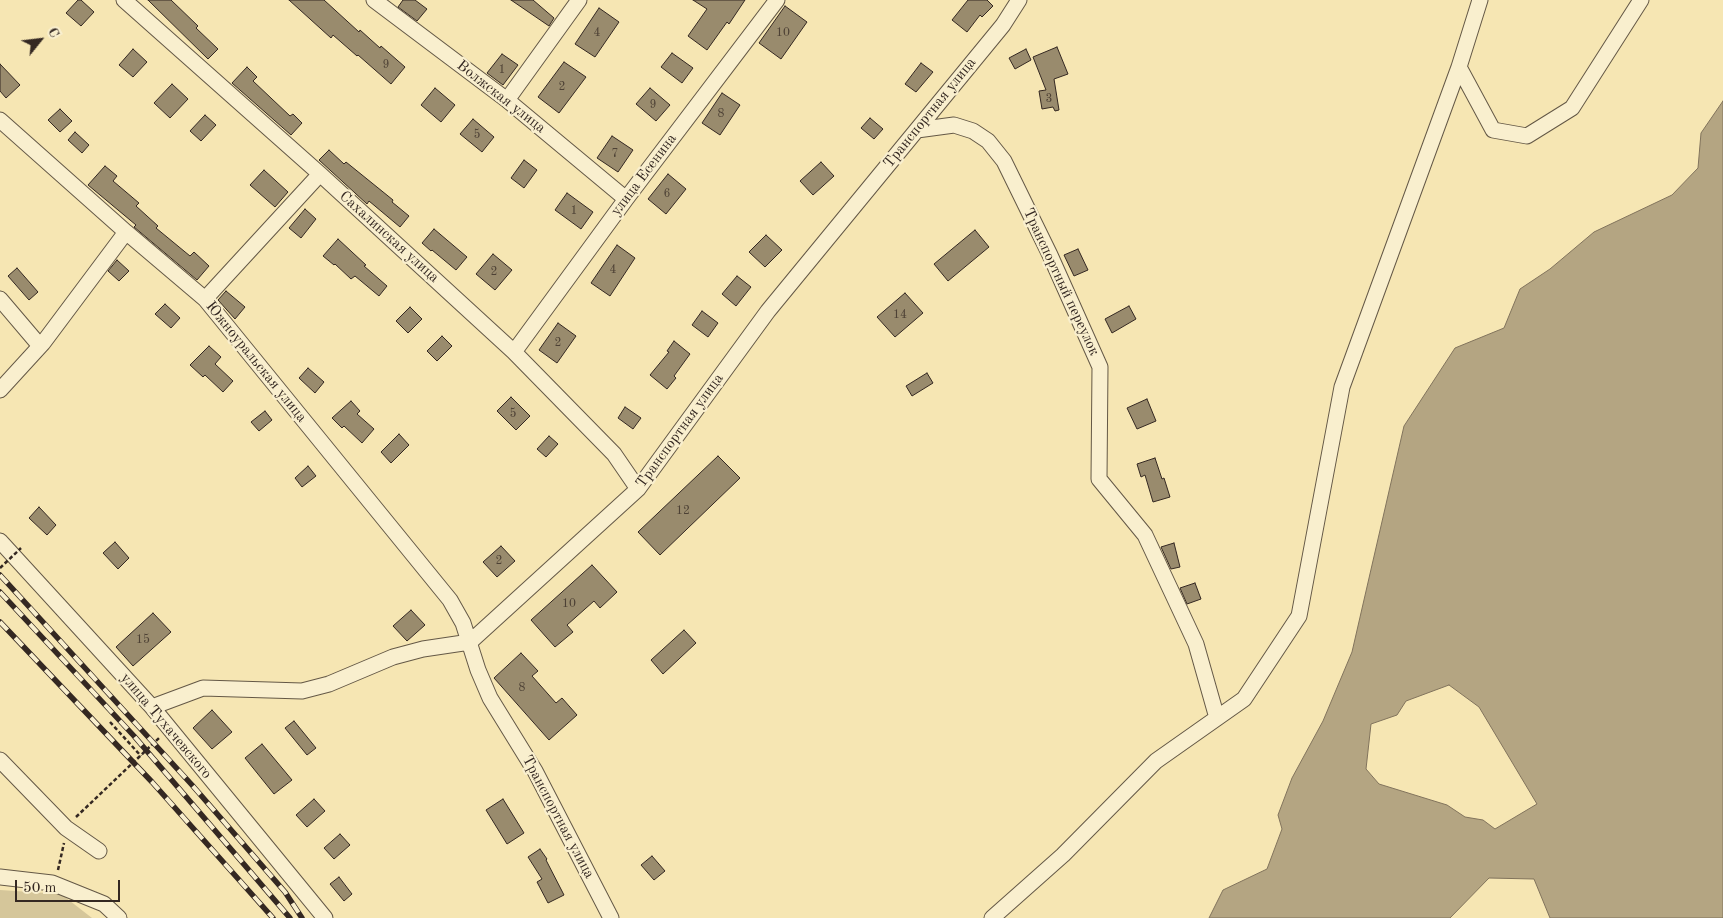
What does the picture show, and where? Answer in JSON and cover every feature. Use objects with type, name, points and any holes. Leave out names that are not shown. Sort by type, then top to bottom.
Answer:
[{"type":"street","name":"Сахалинская улица","points":[[124,0],[320,174],[514,352],[614,454],[638,489]]},
{"type":"street","name":"Волжская улица","points":[[375,0],[507,100],[626,198]]},
{"type":"street","points":[[507,100],[579,0]]},
{"type":"street","name":"улица Есенина","points":[[514,352],[626,198],[777,0]]},
{"type":"street","name":"Транспортная улица","points":[[611,918],[535,771],[490,698],[478,670],[470,642],[638,489],[768,311],[1003,25],[1019,0]]},
{"type":"street","points":[[992,918],[1063,855],[1156,761],[1244,699],[1299,616],[1342,387],[1459,67],[1480,0]]},
{"type":"street","points":[[1459,67],[1493,130],[1527,136],[1572,108],[1641,0]]},
{"type":"street","name":"Южноуральская улица","points":[[0,120],[205,299],[450,600],[463,622],[470,642]]},
{"type":"street","name":"Транспортный переулок","points":[[917,130],[954,125],[973,131],[988,141],[1004,162],[1050,255],[1100,367],[1099,479],[1145,535],[1196,644],[1217,718]]},
{"type":"street","points":[[205,299],[320,174]]},
{"type":"street","points":[[0,390],[40,346],[126,232]]},
{"type":"street","points":[[0,299],[40,346]]},
{"type":"street","name":"улица Тухачевского","points":[[0,540],[152,707],[325,918]]},
{"type":"street","points":[[152,707],[203,688],[302,691],[329,684],[393,657],[423,649],[470,642]]},
{"type":"street","points":[[0,760],[66,828],[99,851]]},
{"type":"street","points":[[0,877],[52,883],[104,904],[119,918]]},
{"type":"path","points":[[0,568],[21,548]]},
{"type":"path","points":[[110,722],[141,756]]},
{"type":"path","points":[[52,883],[60,864],[66,828],[170,729]]},
{"type":"shaded area","points":[[1723,101],[1723,918],[1550,918],[1534,879],[1489,878],[1450,918],[1209,918],[1223,890],[1267,869],[1282,829],[1278,815],[1292,778],[1323,721],[1352,652],[1404,426],[1455,348],[1504,328],[1520,289],[1550,269],[1594,232],[1672,195],[1698,168],[1701,133]],"holes":[[[1449,685],[1479,707],[1537,804],[1495,829],[1483,820],[1465,817],[1447,805],[1379,784],[1366,769],[1371,724],[1397,715],[1406,701]]]},
{"type":"shaded area","points":[[0,890],[61,894],[92,918],[0,918]]},
{"type":"building","points":[[78,0],[81,0],[94,12],[81,26],[66,13]]},
{"type":"building","points":[[148,0],[171,0],[218,49],[208,59]]},
{"type":"building","points":[[289,0],[324,0],[359,32],[360,30],[405,67],[391,84],[333,35],[331,38]]},
{"type":"building","points":[[403,0],[415,0],[427,9],[417,21],[398,7]]},
{"type":"building","points":[[511,0],[533,0],[554,18],[549,26]]},
{"type":"building","points":[[693,0],[745,0],[729,24],[727,22],[707,50],[688,36],[707,9]]},
{"type":"building","points":[[968,0],[987,0],[993,6],[982,17],[980,15],[967,32],[952,20]]},
{"type":"building","points":[[785,6],[807,22],[781,59],[759,43]]},
{"type":"building","points":[[599,8],[619,22],[595,57],[575,44]]},
{"type":"building","points":[[1057,47],[1068,74],[1054,79],[1059,110],[1055,111],[1053,107],[1042,109],[1039,91],[1046,90],[1033,57]]},
{"type":"building","points":[[133,49],[147,62],[133,77],[119,65]]},
{"type":"building","points":[[1026,49],[1031,60],[1015,69],[1009,58]]},
{"type":"building","points":[[672,53],[693,68],[682,83],[661,67]]},
{"type":"building","points":[[502,54],[518,65],[503,85],[487,73]]},
{"type":"building","points":[[564,62],[586,77],[559,113],[538,97]]},
{"type":"building","points":[[921,63],[933,72],[916,92],[905,84]]},
{"type":"building","points":[[0,64],[20,85],[6,98],[0,91]]},
{"type":"building","points":[[247,67],[257,77],[253,81],[290,116],[293,114],[302,123],[291,135],[232,83]]},
{"type":"building","points":[[172,84],[188,99],[170,118],[154,103]]},
{"type":"building","points":[[435,88],[455,105],[441,122],[421,105]]},
{"type":"building","points":[[650,88],[670,105],[656,121],[636,104]]},
{"type":"building","points":[[722,93],[740,105],[720,135],[702,123]]},
{"type":"building","points":[[60,109],[72,121],[60,132],[48,120]]},
{"type":"building","points":[[205,115],[216,125],[201,141],[190,131]]},
{"type":"building","points":[[870,118],[883,129],[874,139],[861,128]]},
{"type":"building","points":[[473,119],[494,137],[482,152],[460,134]]},
{"type":"building","points":[[75,132],[89,145],[82,153],[68,140]]},
{"type":"building","points":[[612,136],[633,150],[618,172],[597,158]]},
{"type":"building","points":[[329,150],[344,164],[346,162],[393,200],[392,202],[409,216],[400,227],[369,201],[367,204],[319,160]]},
{"type":"building","points":[[524,160],[537,170],[524,188],[511,178]]},
{"type":"building","points":[[821,162],[834,176],[813,195],[800,181]]},
{"type":"building","points":[[105,166],[117,176],[113,181],[139,203],[136,206],[158,226],[156,228],[190,256],[194,252],[209,266],[197,280],[88,185]]},
{"type":"building","points":[[264,170],[288,192],[275,207],[250,185]]},
{"type":"building","points":[[668,174],[686,189],[666,214],[648,199]]},
{"type":"building","points":[[567,193],[593,212],[581,229],[555,210]]},
{"type":"building","points":[[305,209],[316,219],[301,238],[289,228]]},
{"type":"building","points":[[434,229],[467,257],[456,270],[422,243]]},
{"type":"building","points":[[975,230],[989,247],[948,281],[934,264]]},
{"type":"building","points":[[766,235],[782,250],[765,267],[749,252]]},
{"type":"building","points":[[338,239],[387,286],[379,296],[355,276],[351,279],[323,256]]},
{"type":"building","points":[[617,245],[635,258],[610,296],[591,283]]},
{"type":"building","points":[[1078,249],[1088,270],[1074,276],[1064,255]]},
{"type":"building","points":[[493,254],[512,270],[495,290],[476,274]]},
{"type":"building","points":[[117,260],[129,271],[119,281],[108,271]]},
{"type":"building","points":[[17,268],[38,292],[29,300],[8,276]]},
{"type":"building","points":[[737,276],[751,287],[736,306],[722,294]]},
{"type":"building","points":[[226,291],[245,307],[235,319],[218,300]]},
{"type":"building","points":[[905,293],[923,313],[895,337],[877,317]]},
{"type":"building","points":[[165,304],[180,318],[171,328],[155,314]]},
{"type":"building","points":[[1129,306],[1136,319],[1112,333],[1105,319]]},
{"type":"building","points":[[410,307],[422,319],[408,333],[396,321]]},
{"type":"building","points":[[702,311],[718,323],[708,337],[692,325]]},
{"type":"building","points":[[558,323],[576,336],[557,363],[539,350]]},
{"type":"building","points":[[442,336],[452,346],[437,361],[427,351]]},
{"type":"building","points":[[674,341],[690,354],[667,389],[650,375],[669,352],[667,351]]},
{"type":"building","points":[[209,346],[221,357],[215,364],[233,381],[223,392],[205,375],[203,377],[190,365]]},
{"type":"building","points":[[308,368],[324,382],[315,393],[299,378]]},
{"type":"building","points":[[927,373],[933,383],[912,396],[906,386]]},
{"type":"building","points":[[511,397],[530,416],[516,430],[497,411]]},
{"type":"building","points":[[1147,399],[1156,421],[1137,429],[1127,408]]},
{"type":"building","points":[[351,401],[360,411],[357,414],[374,429],[362,443],[344,426],[342,428],[332,418]]},
{"type":"building","points":[[625,407],[641,418],[633,429],[618,418]]},
{"type":"building","points":[[265,411],[272,420],[259,431],[251,422]]},
{"type":"building","points":[[399,434],[409,445],[391,463],[381,452]]},
{"type":"building","points":[[549,436],[558,444],[546,457],[537,449]]},
{"type":"building","points":[[718,456],[740,478],[660,555],[638,532]]},
{"type":"building","points":[[1155,458],[1170,497],[1153,502],[1145,475],[1141,477],[1137,464]]},
{"type":"building","points":[[308,466],[316,476],[302,487],[295,478]]},
{"type":"building","points":[[39,507],[56,525],[47,535],[29,518]]},
{"type":"building","points":[[115,542],[129,558],[118,569],[103,553]]},
{"type":"building","points":[[1174,543],[1180,567],[1171,569],[1161,547]]},
{"type":"building","points":[[501,546],[515,561],[497,577],[483,562]]},
{"type":"building","points":[[592,565],[617,592],[600,608],[594,601],[567,625],[573,632],[555,647],[531,620]]},
{"type":"building","points":[[1195,583],[1201,599],[1187,604],[1180,588]]},
{"type":"building","points":[[411,610],[425,625],[407,641],[393,626]]},
{"type":"building","points":[[153,613],[171,632],[133,666],[116,647]]},
{"type":"building","points":[[684,630],[696,643],[663,674],[651,660]]},
{"type":"building","points":[[521,653],[538,671],[532,676],[556,703],[562,698],[577,715],[549,740],[494,678]]},
{"type":"building","points":[[212,710],[232,732],[212,749],[193,728]]},
{"type":"building","points":[[294,721],[316,748],[307,755],[285,728]]},
{"type":"building","points":[[262,744],[292,780],[274,794],[245,758]]},
{"type":"building","points":[[314,799],[325,811],[307,827],[296,815]]},
{"type":"building","points":[[503,799],[524,833],[507,844],[486,810]]},
{"type":"building","points":[[340,834],[350,845],[334,859],[324,848]]},
{"type":"building","points":[[540,849],[547,859],[564,895],[548,903],[537,882],[542,879],[528,857]]},
{"type":"building","points":[[652,856],[665,871],[654,880],[641,865]]},
{"type":"building","points":[[339,877],[352,894],[344,901],[330,884]]},
{"type":"railway","points":[[0,575],[192,785],[285,892],[302,918]]},
{"type":"railway","points":[[0,592],[134,736],[290,918]]},
{"type":"railway","points":[[0,622],[152,782],[273,918]]}]
